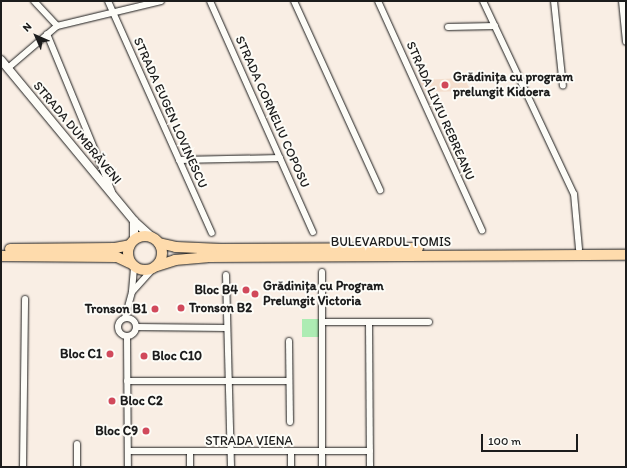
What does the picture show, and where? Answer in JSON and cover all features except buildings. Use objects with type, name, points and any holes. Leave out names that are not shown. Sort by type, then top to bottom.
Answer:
[{"type":"main road","points":[[1,249],[115,248],[145,236],[156,240],[162,255],[155,267],[143,270],[117,257],[1,256]]},
{"type":"main road","name":"BULEVARDUL TOMIS","points":[[156,240],[176,247],[221,249],[626,248]]},
{"type":"main road","points":[[132,242],[128,256],[132,265]]},
{"type":"main road","name":"BULEVARDUL TOMIS","points":[[155,267],[175,260],[207,257],[626,255]]},
{"type":"street","points":[[34,1],[57,26]]},
{"type":"street","name":"STRADA EUGEN LOVINESCU","points":[[108,1],[212,233]]},
{"type":"street","points":[[8,68],[57,26],[161,1]]},
{"type":"street","name":"STRADA CORNELIU COPOSU","points":[[210,1],[313,232]]},
{"type":"street","points":[[294,1],[380,190]]},
{"type":"street","name":"STRADA LIVIU REBREANU","points":[[378,1],[482,230]]},
{"type":"street","points":[[483,1],[574,194],[579,249]]},
{"type":"street","points":[[554,1],[562,86]]},
{"type":"street","points":[[622,1],[626,42]]},
{"type":"street","points":[[448,27],[495,26]]},
{"type":"street","points":[[47,34],[114,198]]},
{"type":"street","name":"STRADA DUMBRĂVENI","points":[[1,60],[114,198],[134,221],[156,240]]},
{"type":"street","points":[[179,160],[280,158]]},
{"type":"street","points":[[132,242],[134,221]]},
{"type":"street","points":[[125,318],[132,320],[136,327],[134,334],[127,337],[120,335],[117,330],[118,323],[125,318],[132,292],[132,265]]},
{"type":"street","points":[[132,292],[155,267]]},
{"type":"street","points":[[322,272],[322,467]]},
{"type":"street","points":[[226,275],[230,467]]},
{"type":"street","points":[[23,467],[25,299]]},
{"type":"street","points":[[322,322],[429,322]]},
{"type":"street","points":[[369,322],[370,467]]},
{"type":"street","points":[[136,327],[227,328]]},
{"type":"street","points":[[127,337],[128,467]]},
{"type":"street","points":[[289,340],[290,422]]},
{"type":"street","points":[[127,381],[290,381]]},
{"type":"street","points":[[77,444],[77,467]]},
{"type":"street","name":"STRADA VIENA","points":[[128,451],[370,452]]},
{"type":"street","points":[[190,452],[190,467]]},
{"type":"street","points":[[291,452],[291,467]]},
{"type":"shaded area","name":"Grădinița cu program prelungit Kidoera","points":[[464,78],[471,91],[426,92],[419,80]]},
{"type":"green space","points":[[302,319],[319,319],[319,337],[302,337]]},
{"type":"place","name":"Grădinița cu program prelungit Kidoera","points":[[445,85]]},
{"type":"place","name":"Bloc B4","points":[[246,290]]},
{"type":"place","name":"Grădinița cu Program Prelungit Victoria","points":[[255,294]]},
{"type":"place","name":"Tronson B2","points":[[181,308]]},
{"type":"place","name":"Tronson B1","points":[[155,309]]},
{"type":"place","name":"Bloc C1","points":[[110,354]]},
{"type":"place","name":"Bloc C10","points":[[144,356]]},
{"type":"place","name":"Bloc C2","points":[[112,401]]},
{"type":"place","name":"Bloc C9","points":[[146,431]]}]
